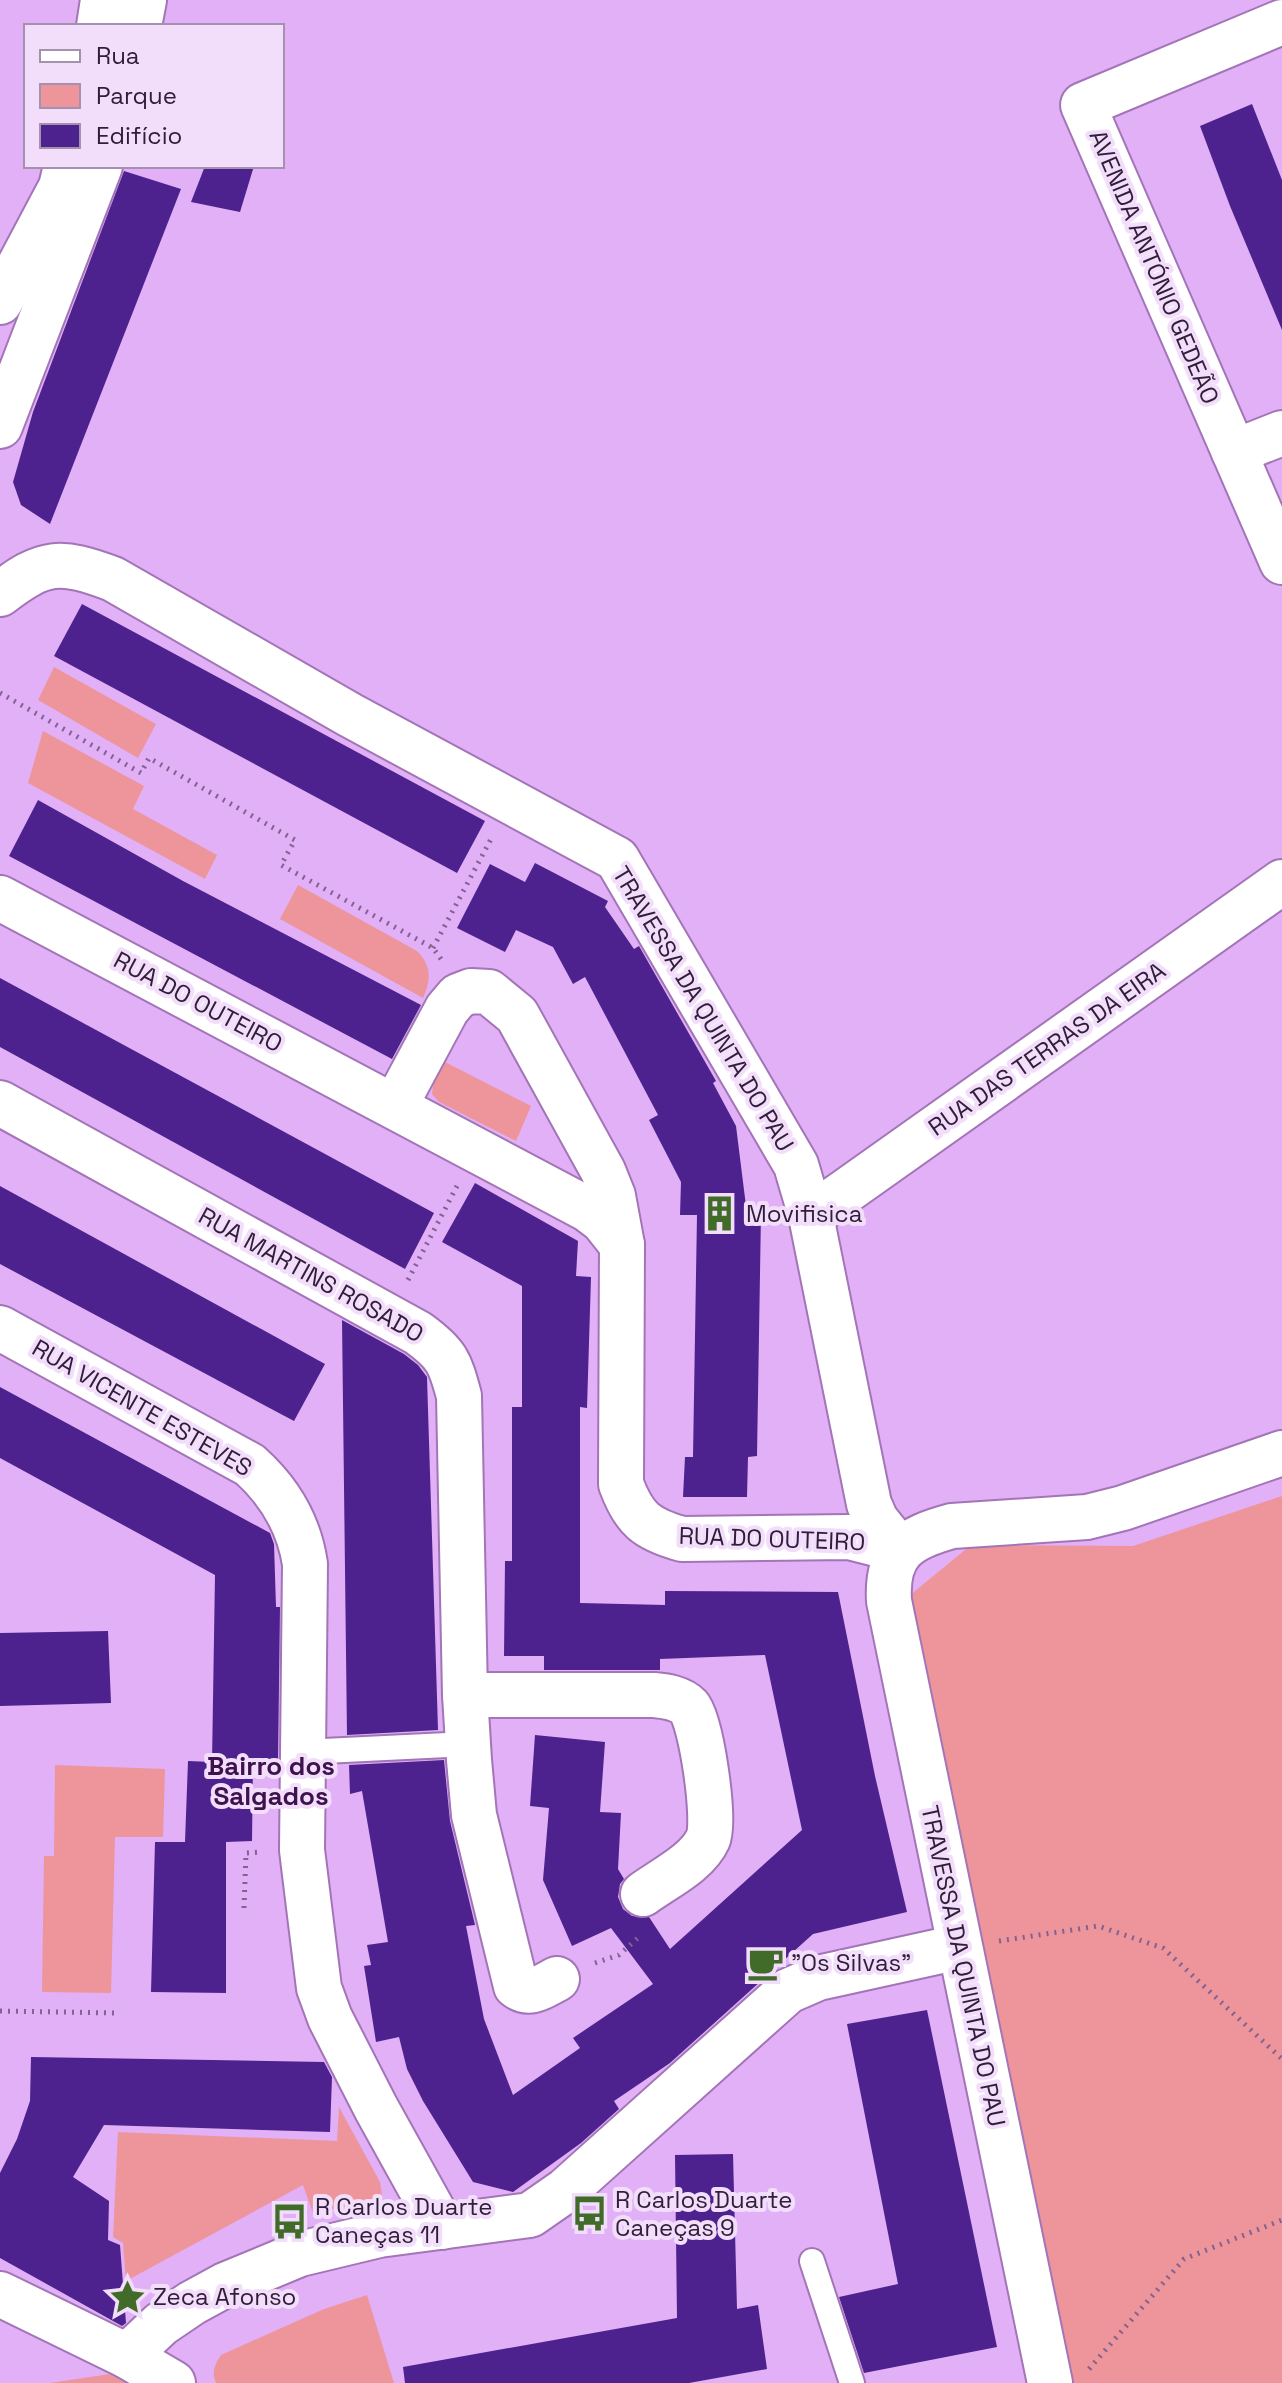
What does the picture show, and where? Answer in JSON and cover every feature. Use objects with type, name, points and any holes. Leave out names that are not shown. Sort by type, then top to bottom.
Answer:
[{"type":"street","points":[[99,24],[103,0]]},
{"type":"street","points":[[139,24],[144,0]]},
{"type":"street","name":"AVENIDA ANTÓNIO GEDEÃO","points":[[1234,452],[1083,105],[1281,25]]},
{"type":"street","points":[[0,302],[61,187],[66,168]]},
{"type":"street","points":[[0,426],[99,168]]},
{"type":"street","points":[[1282,433],[1234,452],[1282,562]]},
{"type":"street","name":"TRAVESSA DA QUINTA DO PAU","points":[[0,594],[26,574],[45,567],[70,565],[113,579],[350,715],[617,859],[796,1165],[811,1216],[869,1504],[876,1520],[908,1544],[892,1564],[888,1581],[889,1601],[959,1947],[1068,2377]]},
{"type":"street","name":"RUA DAS TERRAS DA EIRA","points":[[811,1216],[1282,882]]},
{"type":"street","name":"RUA DO OUTEIRO","points":[[0,898],[587,1209],[603,1221],[622,1245]]},
{"type":"street","name":"RUA DO OUTEIRO","points":[[458,996],[471,991],[489,992],[517,1015],[603,1171],[613,1196],[622,1245],[621,1484],[627,1502],[640,1521],[658,1532],[682,1539],[849,1537],[908,1544]]},
{"type":"street","points":[[395,1106],[447,1009],[458,996]]},
{"type":"street","name":"RUA MARTINS ROSADO","points":[[0,1103],[388,1317],[440,1349],[452,1369],[459,1396],[465,1695],[474,1815],[516,1986],[522,1991],[531,1992],[557,1979]]},
{"type":"street","name":"RUA VICENTE ESTEVES","points":[[0,1328],[250,1465],[274,1489],[298,1531],[305,1564],[302,1850],[319,1988],[330,2018],[376,2108],[425,2229]]},
{"type":"street","points":[[908,1544],[952,1526],[1087,1517],[1282,1453]]},
{"type":"street","points":[[465,1695],[654,1695],[671,1697],[688,1705],[697,1719],[712,1815],[710,1835],[701,1852],[643,1894]]},
{"type":"street","points":[[127,2356],[161,2324],[192,2303],[250,2274],[300,2254],[336,2244],[530,2215],[547,2205],[788,1991],[802,1983],[959,1947]]},
{"type":"street","points":[[0,2294],[127,2356],[173,2383]]},
{"type":"lane","points":[[303,1752],[468,1744]]},
{"type":"lane","points":[[812,2261],[852,2383]]},
{"type":"path","points":[[0,693],[141,773],[149,758],[295,840],[281,865],[433,948],[446,966],[458,996]]},
{"type":"path","points":[[433,948],[511,802]]},
{"type":"path","points":[[388,1317],[476,1149]]},
{"type":"path","points":[[557,1979],[619,1955],[661,1918],[643,1894]]},
{"type":"path","points":[[959,1947],[1098,1926],[1163,1948],[1282,2059]]},
{"type":"path","points":[[0,2011],[118,2013]]},
{"type":"path","points":[[1068,2377],[1184,2259],[1282,2220]]},
{"type":"green space","points":[[54,667],[156,724],[138,758],[38,700]]},
{"type":"green space","points":[[43,731],[144,786],[133,809],[217,855],[205,879],[28,783]]},
{"type":"green space","points":[[298,885],[417,951],[429,973],[423,998],[280,919]]},
{"type":"green space","points":[[445,1062],[531,1106],[516,1141],[439,1102],[432,1094],[433,1085]]},
{"type":"green space","points":[[1282,1496],[1282,2383],[1049,2383],[1068,2355],[898,1605],[971,1545],[1133,1546]]},
{"type":"green space","points":[[55,1765],[165,1769],[163,1837],[115,1837],[111,1993],[42,1992],[44,1856],[54,1856]]},
{"type":"green space","points":[[339,2107],[380,2182],[382,2195],[379,2200],[313,2213],[303,2185],[126,2281],[123,2243],[113,2237],[118,2132],[337,2141]]},
{"type":"green space","points":[[367,2295],[394,2383],[216,2383],[214,2368],[221,2355],[324,2309]]},
{"type":"green space","points":[[110,2374],[126,2383],[50,2383]]},
{"type":"building","points":[[1252,104],[1282,180],[1282,330],[1200,126]]},
{"type":"building","points":[[204,168],[253,168],[240,212],[191,202]]},
{"type":"building","points":[[124,171],[181,189],[50,524],[21,505],[13,482],[33,412]]},
{"type":"building","points":[[82,604],[485,821],[457,873],[54,656]]},
{"type":"building","points":[[38,800],[183,881],[421,1005],[392,1059],[9,856]]},
{"type":"building","points":[[535,863],[608,901],[605,907],[634,949],[639,946],[716,1081],[713,1083],[736,1126],[747,1214],[761,1213],[757,1456],[748,1457],[747,1497],[683,1497],[685,1457],[693,1457],[697,1215],[680,1215],[681,1182],[649,1120],[658,1115],[585,977],[573,984],[553,947],[516,930],[505,952],[457,928],[490,864],[525,882]]},
{"type":"building","points":[[0,978],[434,1213],[405,1269],[0,1047]]},
{"type":"building","points":[[475,1183],[578,1241],[576,1276],[591,1277],[587,1408],[580,1407],[580,1603],[665,1605],[665,1591],[838,1592],[875,1776],[907,1912],[813,1934],[670,2063],[614,2101],[619,2109],[581,2143],[513,2192],[473,2182],[423,2101],[407,2069],[399,2037],[376,2042],[364,1966],[371,1965],[367,1945],[388,1942],[362,1791],[350,1794],[349,1765],[444,1760],[450,1821],[475,1925],[466,1926],[484,2019],[513,2095],[580,2048],[573,2038],[653,1984],[611,1928],[572,1946],[543,1880],[549,1808],[530,1806],[535,1735],[605,1742],[600,1812],[621,1813],[618,1869],[624,1879],[618,1897],[623,1909],[632,1916],[649,1917],[670,1949],[802,1830],[765,1655],[660,1659],[660,1670],[544,1670],[544,1656],[504,1656],[505,1561],[512,1561],[512,1407],[522,1407],[522,1286],[442,1242]]},
{"type":"building","points":[[0,1186],[325,1364],[294,1421],[0,1264]]},
{"type":"building","points":[[342,1320],[404,1354],[427,1377],[438,1730],[347,1735]]},
{"type":"building","points":[[0,1387],[270,1533],[274,1544],[276,1607],[280,1607],[278,1762],[253,1762],[252,1841],[226,1842],[226,1993],[151,1992],[155,1842],[185,1842],[188,1761],[212,1762],[215,1575],[0,1458]]},
{"type":"building","points":[[108,1631],[111,1703],[0,1706],[0,1633]]},
{"type":"building","points":[[927,2010],[997,2347],[864,2373],[839,2297],[898,2284],[847,2024]]},
{"type":"building","points":[[31,2057],[324,2062],[332,2077],[330,2132],[104,2125],[73,2177],[109,2201],[108,2240],[120,2245],[126,2323],[122,2326],[0,2258],[0,2173],[17,2139],[30,2101]]},
{"type":"building","points":[[733,2154],[737,2309],[758,2305],[767,2369],[689,2383],[405,2383],[403,2367],[677,2318],[675,2155]]},
{"type":"place","name":"Movifisica","points":[[720,1214]]},
{"type":"place","name":"\"Os Silvas\"","points":[[765,1963]]},
{"type":"place","name":"R Carlos Duarte Caneças 9","points":[[589,2214]]},
{"type":"place","name":"R Carlos Duarte Caneças 11","points":[[289,2221]]},
{"type":"place","name":"Zeca Afonso","points":[[127,2297]]},
{"type":"district","name":"Bairro dos Salgados","points":[[271,1781]]}]
